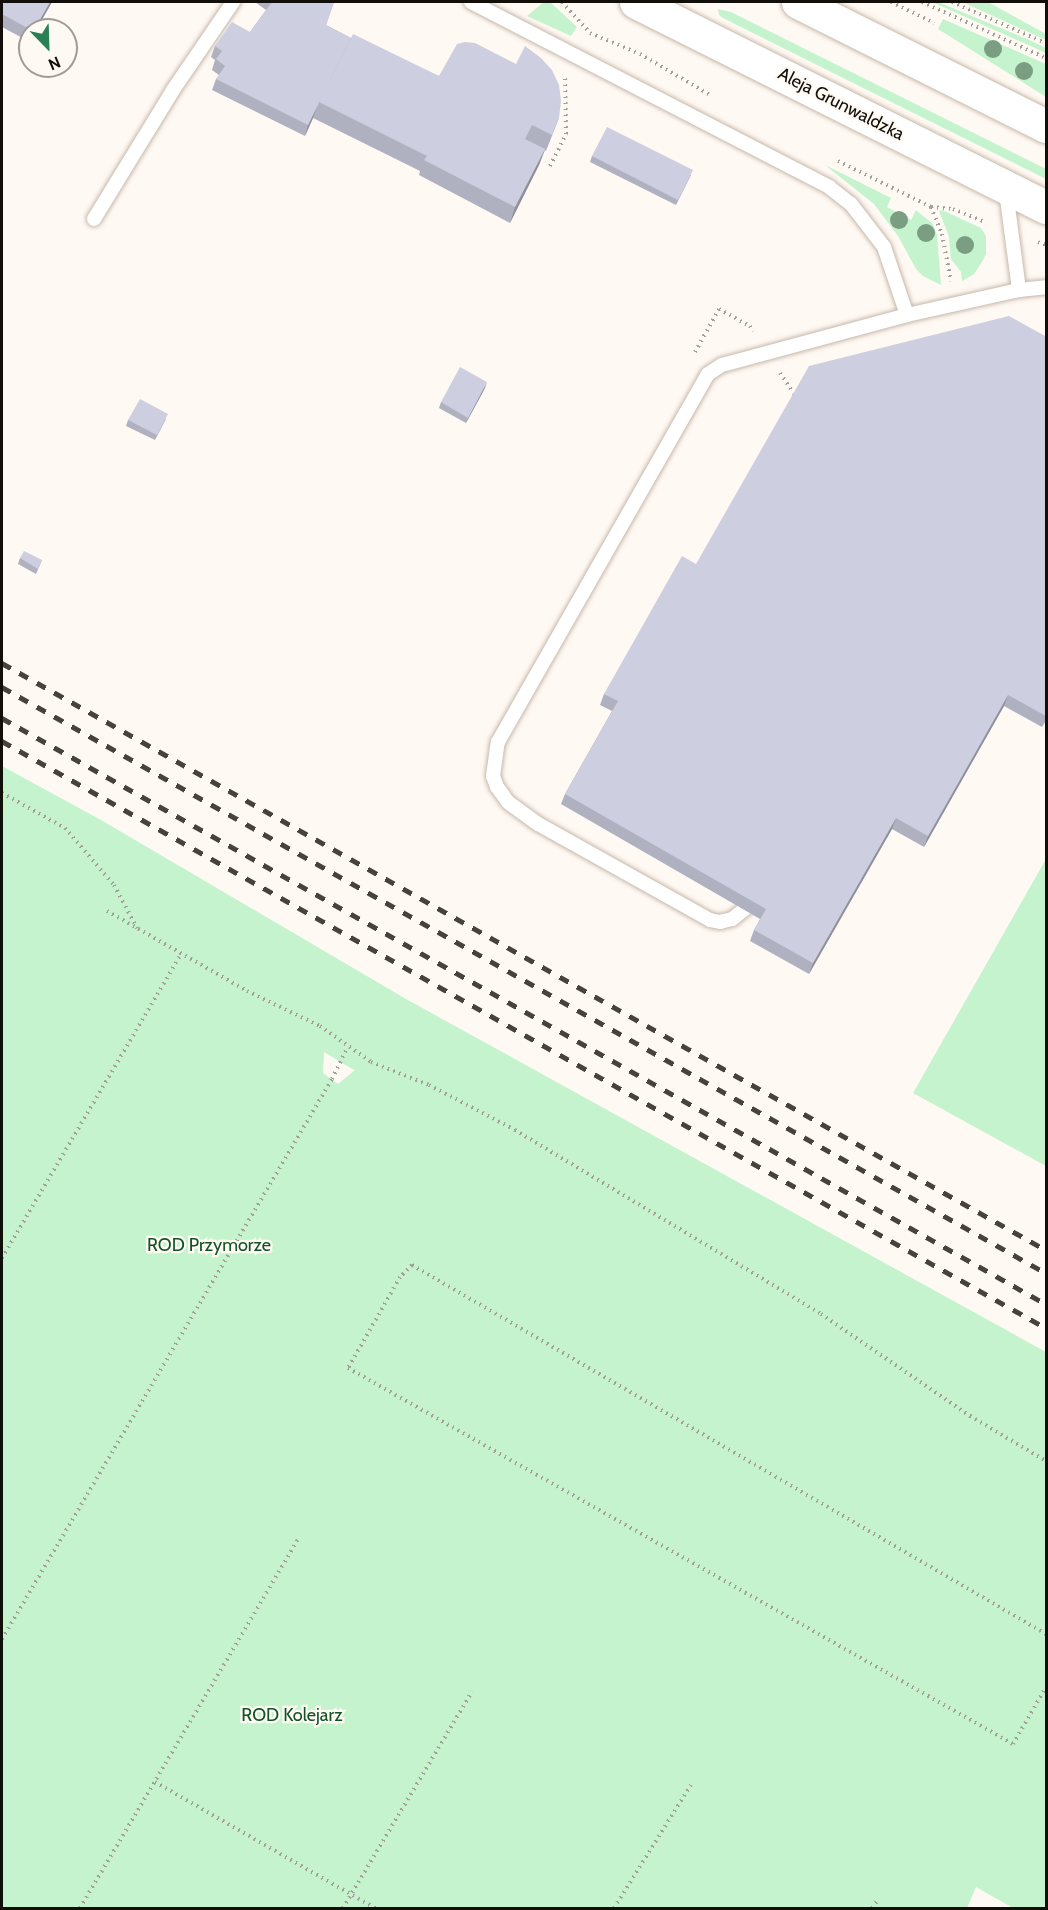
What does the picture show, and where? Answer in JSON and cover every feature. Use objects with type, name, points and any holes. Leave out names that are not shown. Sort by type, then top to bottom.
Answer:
[{"type":"main road","name":"Aleja Grunwaldzka","points":[[636,2],[1047,207]]},
{"type":"main road","points":[[798,2],[1047,126]]},
{"type":"lane","points":[[94,219],[173,90],[233,2]]},
{"type":"lane","points":[[471,2],[829,187],[851,204],[884,247],[907,315]]},
{"type":"lane","points":[[1006,187],[1019,290]]},
{"type":"lane","points":[[758,899],[732,919],[720,922],[710,920],[538,824],[508,802],[497,787],[493,776],[498,742],[708,374],[722,365],[907,315],[1047,286]]},
{"type":"path","points":[[562,2],[590,33],[640,54],[717,99]]},
{"type":"path","points":[[891,2],[934,23]]},
{"type":"path","points":[[922,2],[1047,58]]},
{"type":"path","points":[[952,2],[1047,43]]},
{"type":"path","points":[[550,166],[566,134],[565,78]]},
{"type":"path","points":[[837,161],[931,207],[942,234],[952,287]]},
{"type":"path","points":[[2,793],[65,828],[114,885],[137,928]]},
{"type":"path","points":[[107,911],[181,954],[320,1026],[347,1048],[371,1062],[429,1085],[515,1130],[821,1314],[970,1416],[1047,1461]]},
{"type":"path","points":[[2,1258],[181,954]]},
{"type":"path","points":[[2,1639],[332,1079],[347,1048]]},
{"type":"path","points":[[1047,1634],[412,1265],[400,1277],[348,1368],[1013,1744],[1047,1688]]},
{"type":"path","points":[[80,1908],[299,1537]]},
{"type":"path","points":[[343,1908],[472,1692]]},
{"type":"path","points":[[155,1782],[375,1908]]},
{"type":"path","points":[[614,1908],[691,1785]]},
{"type":"path","points":[[872,1908],[877,1901]]},
{"type":"green space","points":[[544,2],[550,2],[577,27],[571,36],[527,16]]},
{"type":"green space","points":[[932,2],[938,2],[1027,39],[1046,48],[1046,53]]},
{"type":"green space","points":[[962,2],[988,2],[1046,34],[1046,40]]},
{"type":"green space","points":[[718,9],[731,12],[1046,169],[1046,179],[723,18],[719,15]]},
{"type":"green space","points":[[943,19],[1046,64],[1046,97],[938,29]]},
{"type":"green space","points":[[825,165],[891,198],[887,207],[911,220],[916,210],[933,224],[937,235],[941,285],[923,276],[916,269],[898,236],[874,204]]},
{"type":"green space","points":[[942,210],[981,228],[986,236],[986,254],[982,262],[974,274],[962,281],[961,272],[951,259],[949,237],[939,211]]},
{"type":"green space","points":[[2,766],[101,820],[406,999],[1046,1352],[1046,1908],[1013,1908],[976,1887],[967,1908],[2,1908]],"holes":[[[324,1052],[354,1070],[338,1084],[323,1073]]]},
{"type":"green space","points":[[1046,859],[1046,1166],[913,1093]]},
{"type":"building","points":[[2,2],[50,2],[41,18],[18,18],[18,23],[2,14]]},
{"type":"building","points":[[272,2],[334,2],[326,25],[351,38],[308,125],[216,79],[225,66],[216,59],[222,51],[215,46],[232,22],[250,32]]},
{"type":"building","points":[[353,34],[439,76],[457,44],[465,42],[475,43],[516,64],[525,46],[541,58],[552,70],[559,85],[561,101],[559,118],[552,135],[532,125],[525,139],[545,149],[515,207],[424,160],[427,156],[319,102]]},
{"type":"building","points":[[607,127],[693,170],[678,200],[592,156]]},
{"type":"building","points":[[1009,316],[1047,337],[1047,716],[1008,695],[928,836],[896,818],[813,963],[754,930],[766,909],[565,794],[618,701],[604,694],[682,556],[696,564],[809,366]]},
{"type":"building","points":[[460,367],[487,382],[468,418],[441,402]]},
{"type":"building","points":[[140,399],[168,414],[157,435],[128,420]]},
{"type":"building","points":[[24,551],[42,560],[38,569],[20,558]]},
{"type":"railway","points":[[2,663],[1046,1250]]},
{"type":"railway","points":[[2,687],[1046,1273]]},
{"type":"railway","points":[[2,718],[1046,1304]]},
{"type":"railway","points":[[2,741],[1046,1328]]},
{"type":"park label","name":"ROD Przymorze","points":[[209,1245]]},
{"type":"park label","name":"ROD Kolejarz","points":[[292,1715]]}]
